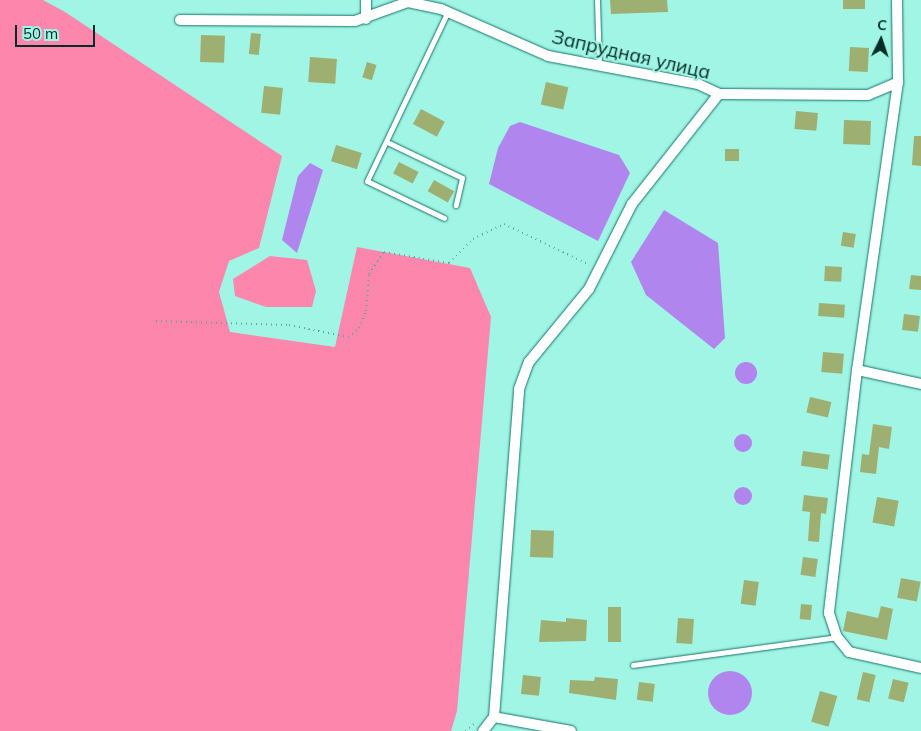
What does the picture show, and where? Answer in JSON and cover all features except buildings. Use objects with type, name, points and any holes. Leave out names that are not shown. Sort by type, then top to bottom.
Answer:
[{"type":"street","points":[[180,20],[366,20],[366,0]]},
{"type":"street","points":[[897,0],[898,82],[857,370],[830,584],[830,613],[837,637],[849,652],[921,668]]},
{"type":"street","name":"Запрудная улица","points":[[366,20],[408,2],[447,13],[548,56],[698,84],[719,94],[868,96],[898,82]]},
{"type":"street","points":[[483,731],[494,717],[518,389],[529,362],[589,289],[632,204],[719,94]]},
{"type":"street","points":[[857,370],[921,384]]},
{"type":"street","points":[[494,717],[571,731]]},
{"type":"lane","points":[[597,0],[599,67]]},
{"type":"lane","points":[[444,218],[367,181],[447,13]]},
{"type":"lane","points":[[387,142],[462,178],[456,205]]},
{"type":"lane","points":[[633,664],[837,637]]},
{"type":"path","points":[[156,321],[289,325],[348,337],[359,328],[366,311],[369,274],[384,252],[448,263],[473,239],[504,224],[599,269]]},
{"type":"shaded area","points":[[0,0],[43,0],[65,12],[282,156],[259,248],[229,261],[219,292],[230,332],[335,347],[357,247],[470,268],[491,317],[457,711],[451,731],[0,731]]},
{"type":"shaded area","points":[[520,122],[619,155],[630,173],[598,241],[489,184],[498,148],[510,126]]},
{"type":"shaded area","points":[[310,163],[323,170],[297,253],[282,240],[298,176]]},
{"type":"shaded area","points":[[664,210],[718,243],[725,338],[714,349],[646,295],[631,262]]},
{"type":"shaded area","points":[[270,256],[307,260],[316,291],[312,307],[266,307],[235,296],[233,279]]},
{"type":"shaded area","points":[[746,362],[754,365],[757,373],[754,381],[746,384],[738,381],[735,373],[738,365]]},
{"type":"shaded area","points":[[739,434],[747,434],[752,439],[750,450],[739,452],[734,447],[734,439]]},
{"type":"shaded area","points":[[739,487],[747,487],[752,492],[750,503],[739,505],[734,500],[734,492]]},
{"type":"shaded area","points":[[730,671],[742,675],[748,681],[752,693],[748,705],[742,711],[730,715],[718,711],[712,705],[708,693],[712,681],[718,675]]}]
